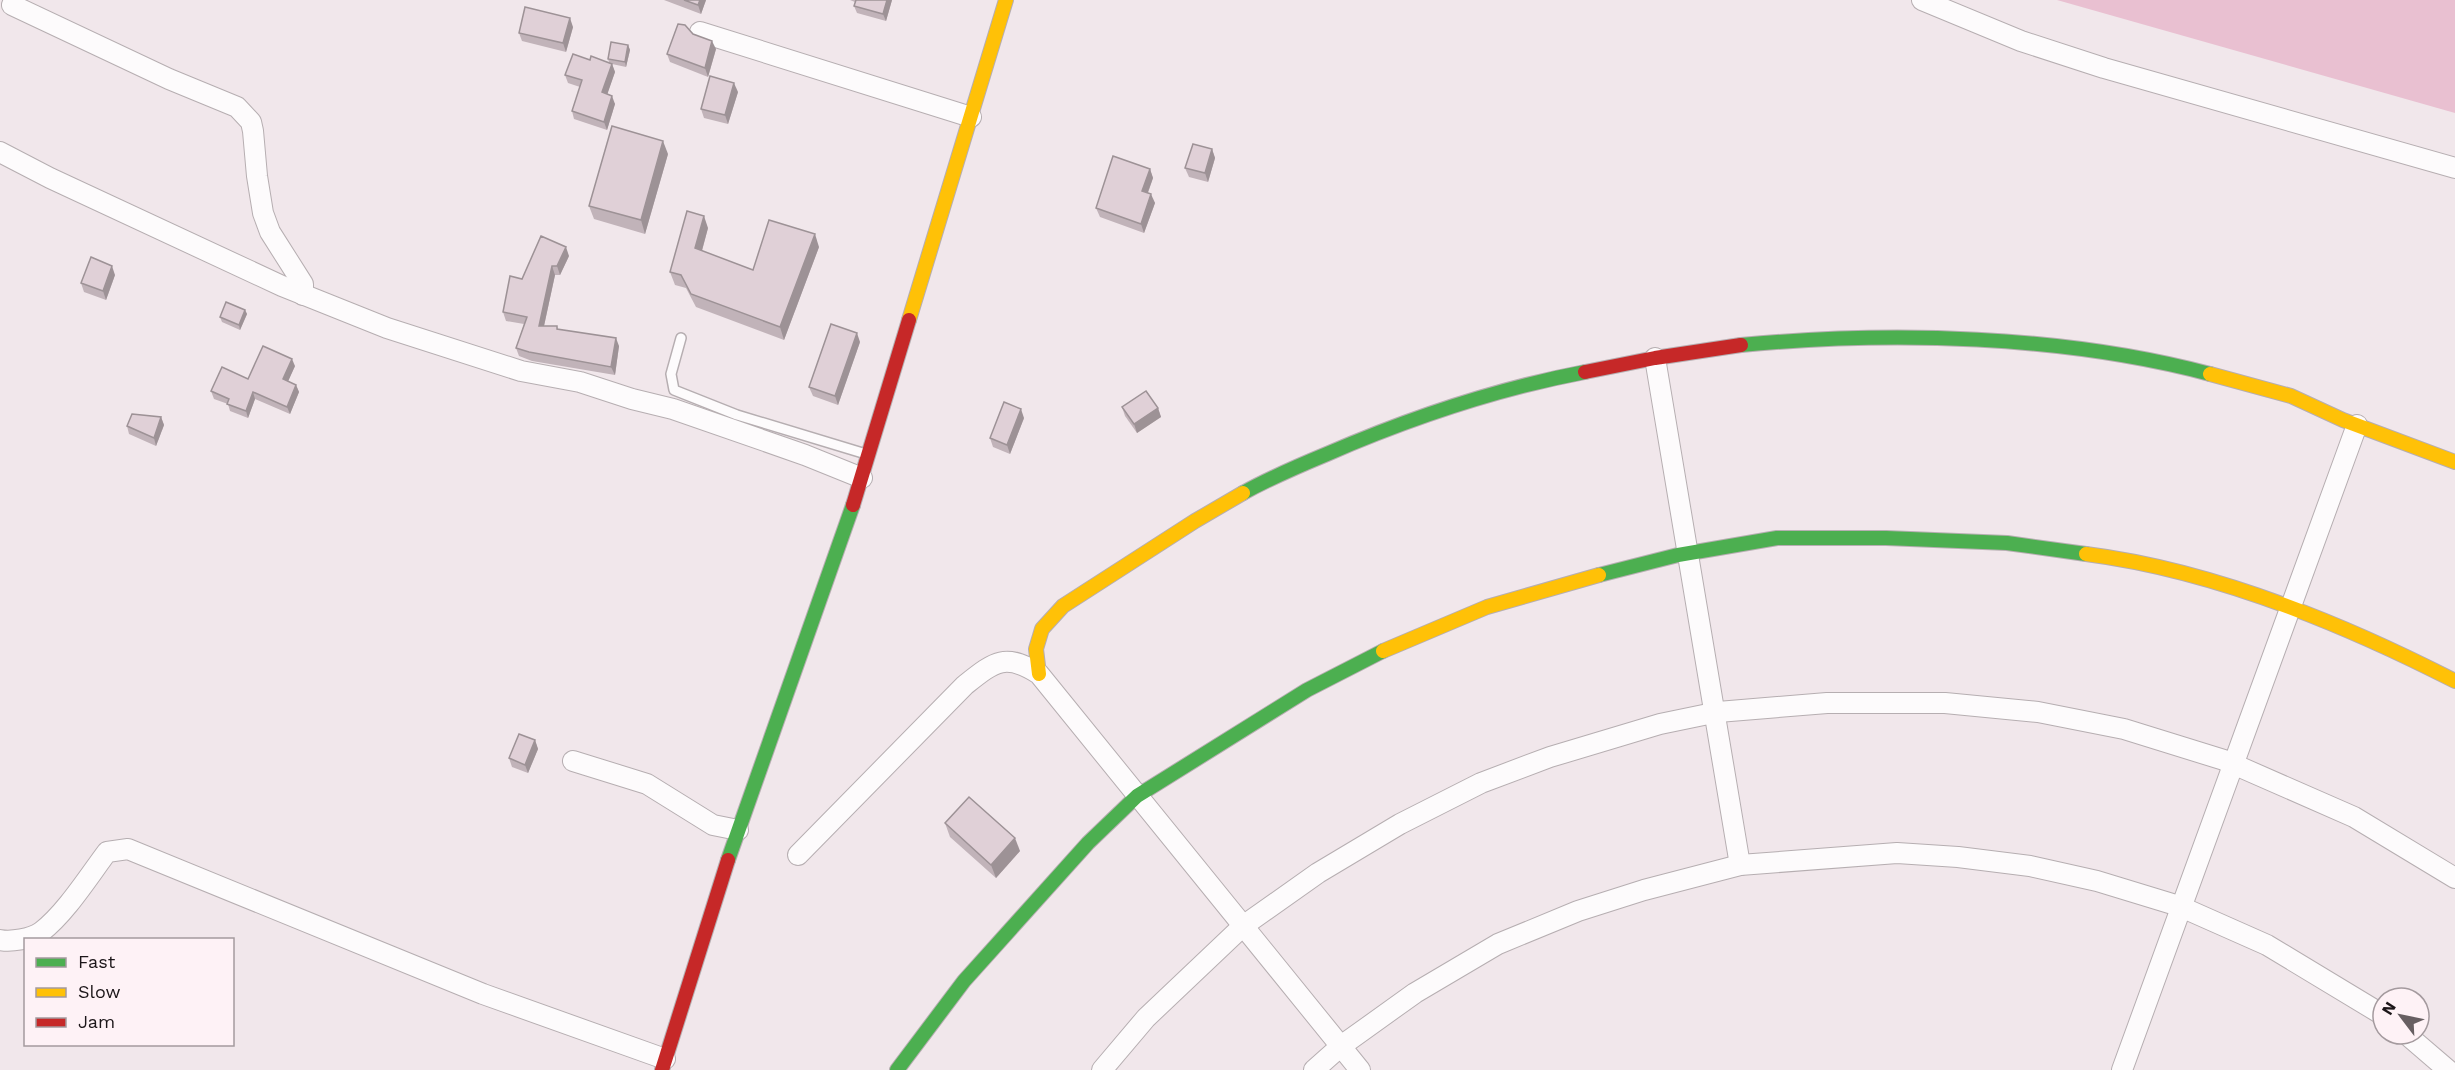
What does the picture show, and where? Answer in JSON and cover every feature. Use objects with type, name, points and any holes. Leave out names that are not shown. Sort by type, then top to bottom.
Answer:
[{"type":"street","points":[[1922,0],[2021,41],[2104,68],[2455,168]]},
{"type":"street","points":[[0,940],[10,942],[40,933],[66,905],[107,852],[128,849],[483,994],[664,1064],[738,830],[862,478],[971,117],[1003,1]]},
{"type":"street","points":[[12,5],[169,79],[237,107],[246,115],[253,131],[263,213],[270,232],[303,284],[303,295]]},
{"type":"street","points":[[699,32],[971,117]]},
{"type":"street","points":[[0,152],[71,188],[303,295],[387,328],[521,371],[580,382],[632,399],[673,409],[805,455],[862,478]]},
{"type":"street","points":[[1039,674],[1036,649],[1042,629],[1063,606],[1195,521],[1263,482],[1368,436],[1451,406],[1549,379],[1655,358],[1742,345],[1845,337],[1950,339],[2060,347],[2193,370],[2291,396],[2357,425],[2455,462]]},
{"type":"street","points":[[1655,358],[1740,865]]},
{"type":"street","points":[[2122,1070],[2357,425]]},
{"type":"street","points":[[897,1070],[985,956],[1088,843],[1137,796],[1307,690],[1386,649],[1486,607],[1678,555],[1777,538],[1886,538],[2007,543],[2104,556],[2217,582],[2298,610],[2420,663],[2455,681]]},
{"type":"street","points":[[798,855],[965,685],[986,669],[1005,661],[1020,662],[1039,674],[1360,1070]]},
{"type":"street","points":[[1102,1070],[1146,1018],[1243,926],[1318,873],[1389,830],[1481,783],[1550,757],[1660,724],[1718,712],[1827,703],[1945,703],[2038,712],[2124,729],[2224,760],[2354,817],[2455,878]]},
{"type":"street","points":[[573,761],[647,784],[713,825],[738,830]]},
{"type":"street","points":[[1314,1070],[1341,1046],[1416,993],[1498,944],[1578,911],[1644,890],[1740,865],[1907,854],[1958,857],[2030,866],[2097,881],[2179,906],[2267,945],[2371,1008]]},
{"type":"street","points":[[2420,1046],[2448,1070]]},
{"type":"lane","points":[[681,338],[671,374],[674,390],[737,415],[869,455]]},
{"type":"shaded area","points":[[2057,0],[2455,0],[2455,113]]},
{"type":"building","points":[[684,0],[700,0],[698,5]]},
{"type":"building","points":[[856,0],[887,0],[883,14],[854,6]]},
{"type":"building","points":[[525,7],[570,18],[563,43],[519,33]]},
{"type":"building","points":[[678,24],[685,25],[693,34],[712,41],[705,68],[667,54]]},
{"type":"building","points":[[611,42],[628,45],[625,62],[608,59]]},
{"type":"building","points":[[573,54],[590,60],[591,56],[612,64],[602,92],[612,96],[604,122],[572,111],[582,80],[565,75]]},
{"type":"building","points":[[710,76],[734,83],[725,115],[701,109]]},
{"type":"building","points":[[612,126],[663,141],[641,220],[589,206]]},
{"type":"building","points":[[1193,144],[1212,149],[1205,173],[1185,168]]},
{"type":"building","points":[[1113,156],[1150,169],[1142,191],[1151,194],[1141,224],[1096,208]]},
{"type":"building","points":[[687,211],[704,216],[695,248],[753,270],[769,220],[815,234],[780,327],[691,294],[681,275],[670,272]]},
{"type":"building","points":[[541,236],[566,247],[557,266],[552,266],[539,326],[557,326],[557,329],[616,338],[611,367],[516,348],[527,317],[503,312],[510,276],[522,279]]},
{"type":"building","points":[[91,257],[112,266],[103,291],[81,283]]},
{"type":"building","points":[[226,302],[245,310],[239,325],[220,317]]},
{"type":"building","points":[[831,324],[857,333],[835,396],[809,387]]},
{"type":"building","points":[[263,346],[292,359],[283,379],[296,385],[287,407],[253,392],[246,411],[227,404],[229,399],[211,391],[222,367],[248,379]]},
{"type":"building","points":[[1146,391],[1158,408],[1134,424],[1122,407]]},
{"type":"building","points":[[1004,402],[1021,409],[1007,445],[990,438]]},
{"type":"building","points":[[132,414],[161,417],[154,438],[127,426]]},
{"type":"building","points":[[519,734],[535,740],[525,765],[509,758]]},
{"type":"building","points":[[969,797],[1015,838],[991,865],[945,823]]},
{"type":"traffic: fast","points":[[1741,345],[1857,338],[1977,340],[2096,351],[2210,374]]},
{"type":"traffic: fast","points":[[1243,493],[1305,463],[1422,417],[1486,396],[1585,372]]},
{"type":"traffic: fast","points":[[728,860],[853,505]]},
{"type":"traffic: fast","points":[[1599,575],[1678,555],[1777,538],[1886,538],[2007,543],[2086,554]]},
{"type":"traffic: fast","points":[[897,1070],[964,981],[1088,843],[1137,796],[1307,690],[1383,651]]},
{"type":"traffic: slow","points":[[909,320],[1006,0]]},
{"type":"traffic: slow","points":[[2210,374],[2291,396],[2343,420],[2455,462]]},
{"type":"traffic: slow","points":[[1039,674],[1036,649],[1042,629],[1063,606],[1195,521],[1243,493]]},
{"type":"traffic: slow","points":[[2086,554],[2181,572],[2275,602],[2367,639],[2455,681]]},
{"type":"traffic: slow","points":[[1383,651],[1487,607],[1599,575]]},
{"type":"traffic: jam","points":[[853,505],[909,320]]},
{"type":"traffic: jam","points":[[1585,372],[1655,358],[1741,345]]},
{"type":"traffic: jam","points":[[662,1070],[728,860]]}]
